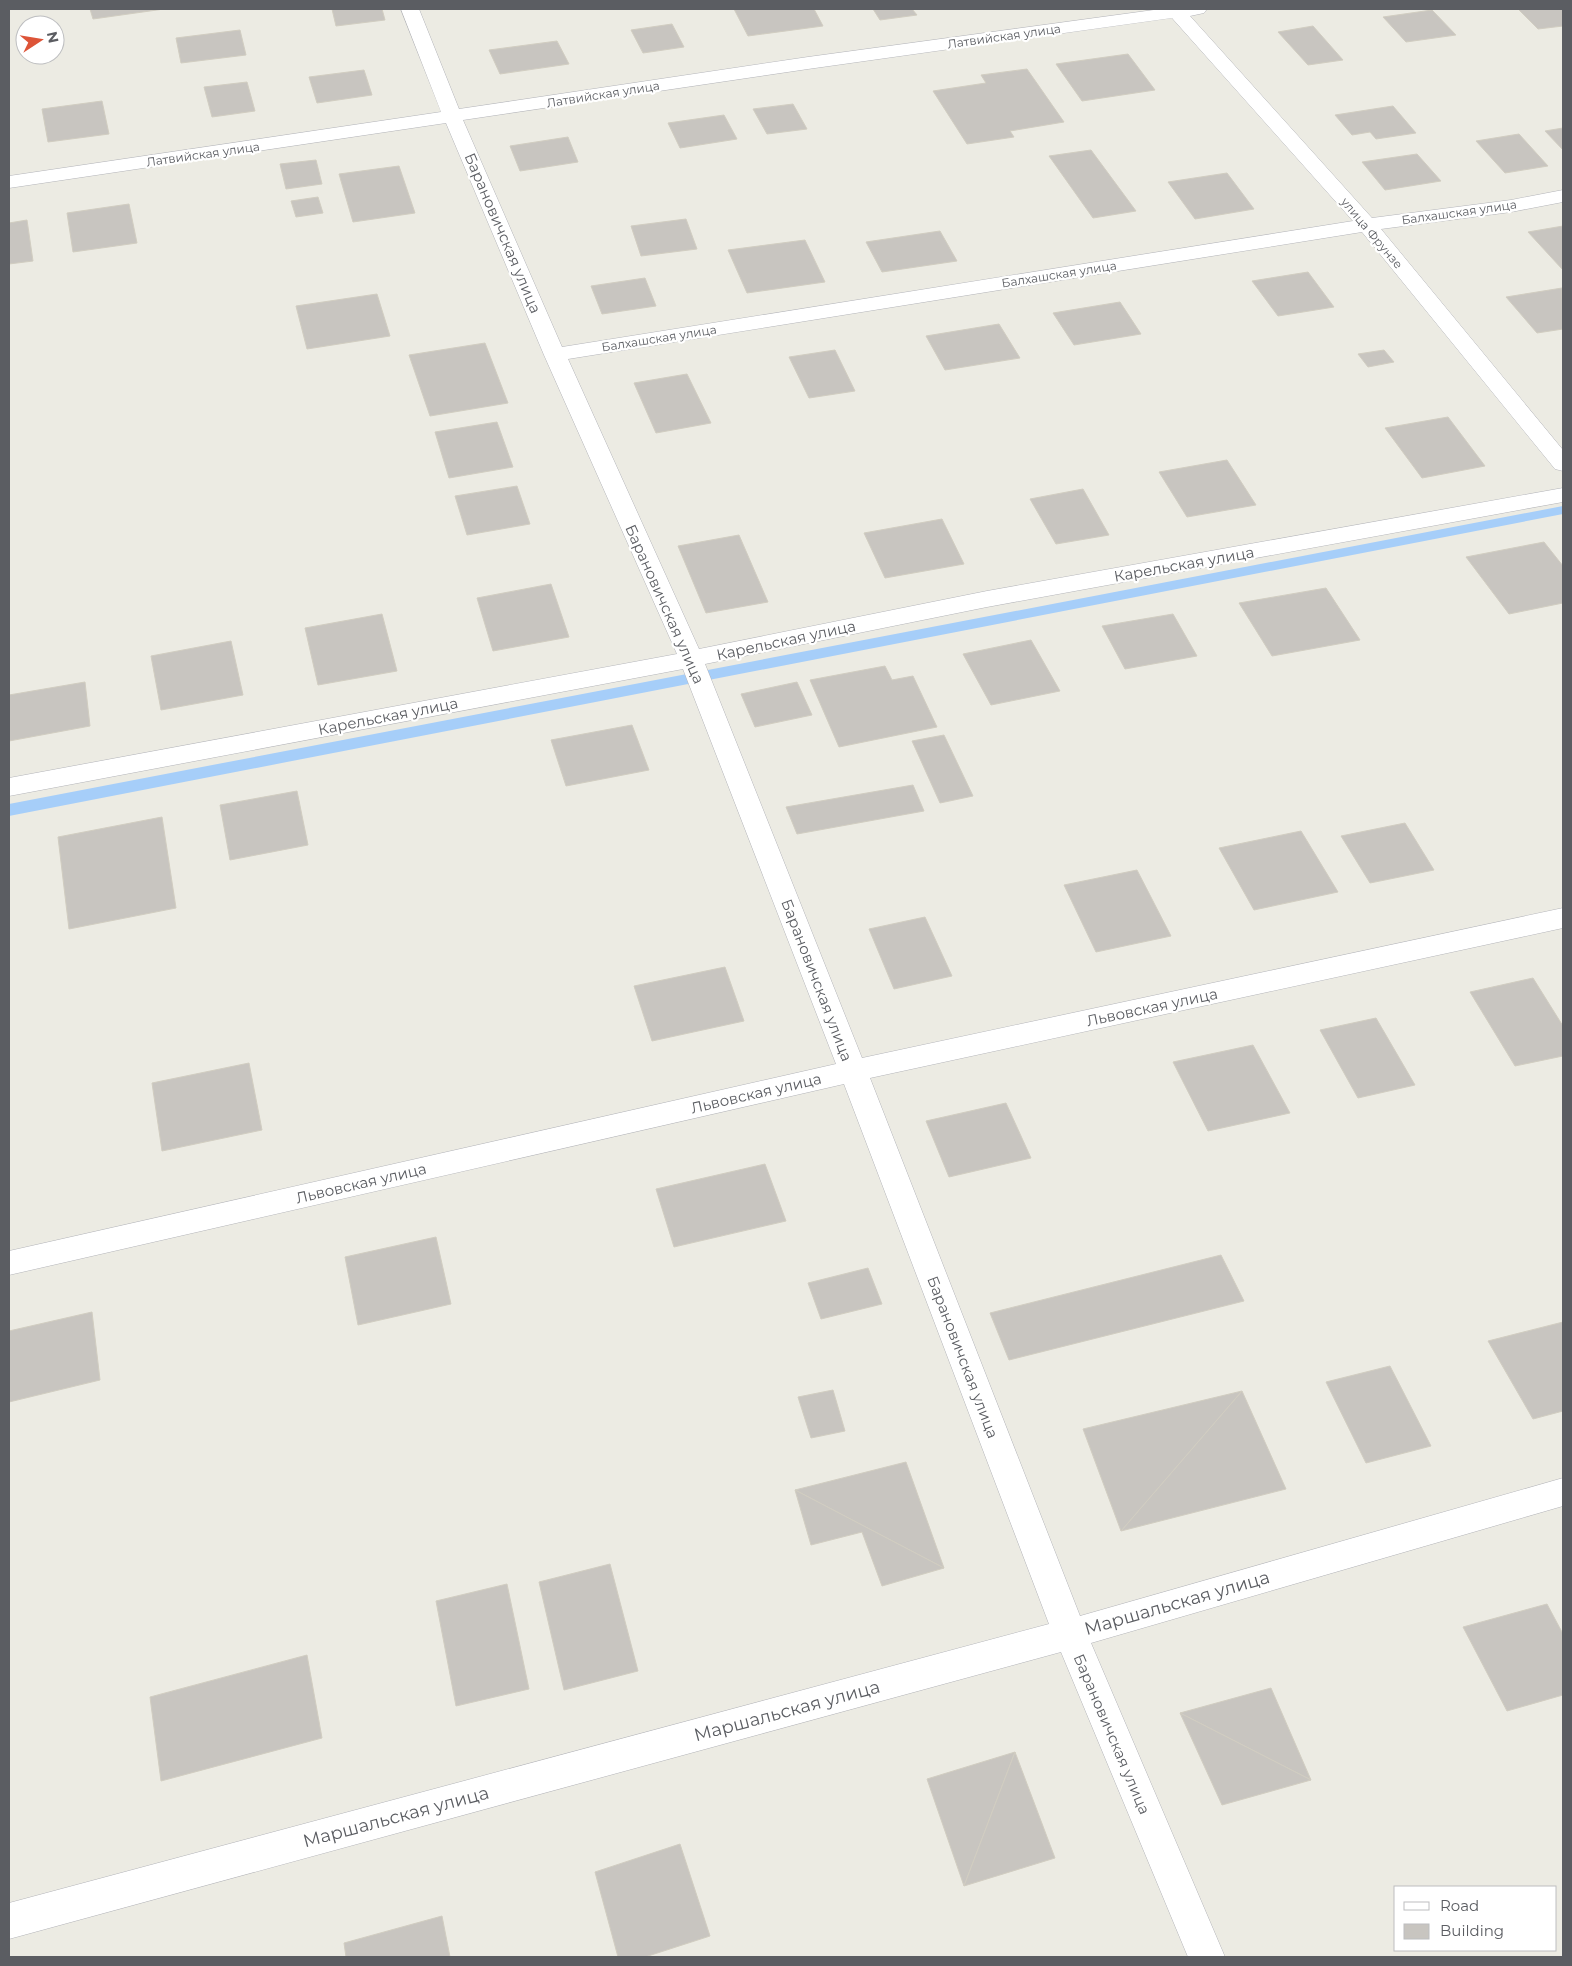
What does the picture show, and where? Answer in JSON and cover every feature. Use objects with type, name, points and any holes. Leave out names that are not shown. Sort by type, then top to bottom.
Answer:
[{"type":"street","name":"Барановичская улица","points":[[410,9],[453,118],[555,355],[691,659],[853,1071],[1070,1634],[1207,1957]]},
{"type":"street","name":"Латвийская улица","points":[[9,182],[453,118],[808,63],[1175,10],[1198,9]]},
{"type":"street","name":"улица Фрунзе","points":[[1175,10],[1367,225],[1563,464]]},
{"type":"street","name":"Балхашская улица","points":[[555,355],[1367,225],[1511,206],[1563,196]]},
{"type":"street","name":"Карельская улица","points":[[9,787],[691,659],[987,599],[1563,495]]},
{"type":"street","name":"Львовская улица","points":[[9,1263],[853,1071],[1563,918]]},
{"type":"street","name":"Маршальская улица","points":[[9,1922],[1070,1634],[1563,1492]]},
{"type":"building","points":[[90,9],[164,9],[93,19]]},
{"type":"building","points":[[332,9],[382,9],[385,20],[336,26]]},
{"type":"building","points":[[734,9],[814,9],[823,26],[748,36]]},
{"type":"building","points":[[873,9],[912,9],[917,15],[880,20]]},
{"type":"building","points":[[1518,9],[1563,9],[1563,26],[1538,29]]},
{"type":"building","points":[[1432,10],[1456,35],[1406,42],[1383,17]]},
{"type":"building","points":[[672,24],[684,47],[643,53],[631,30]]},
{"type":"building","points":[[1313,26],[1343,60],[1308,65],[1278,32]]},
{"type":"building","points":[[240,30],[246,55],[181,63],[176,38]]},
{"type":"building","points":[[557,41],[569,64],[500,74],[489,50]]},
{"type":"building","points":[[1128,54],[1155,90],[1082,101],[1056,64]]},
{"type":"building","points":[[1027,69],[1064,122],[1010,131],[1014,137],[967,144],[933,91],[986,83],[981,75]]},
{"type":"building","points":[[364,70],[372,95],[317,103],[309,77]]},
{"type":"building","points":[[247,82],[255,111],[212,117],[204,87]]},
{"type":"building","points":[[102,101],[109,134],[48,142],[42,109]]},
{"type":"building","points":[[793,104],[807,129],[767,134],[753,109]]},
{"type":"building","points":[[1393,106],[1416,133],[1376,139],[1370,132],[1352,135],[1335,115]]},
{"type":"building","points":[[724,115],[737,139],[680,148],[668,123]]},
{"type":"building","points":[[1563,128],[1563,150],[1545,131]]},
{"type":"building","points":[[1519,134],[1548,166],[1505,173],[1476,141]]},
{"type":"building","points":[[568,137],[578,162],[520,171],[510,146]]},
{"type":"building","points":[[1091,150],[1136,211],[1093,218],[1049,156]]},
{"type":"building","points":[[1417,154],[1441,181],[1385,190],[1362,162]]},
{"type":"building","points":[[316,160],[322,184],[286,189],[280,164]]},
{"type":"building","points":[[399,166],[415,213],[353,222],[339,174]]},
{"type":"building","points":[[1227,173],[1254,209],[1195,219],[1168,182]]},
{"type":"building","points":[[318,197],[323,213],[296,217],[291,201]]},
{"type":"building","points":[[129,204],[137,243],[73,252],[67,213]]},
{"type":"building","points":[[686,219],[697,249],[641,256],[631,226]]},
{"type":"building","points":[[27,220],[33,261],[9,264],[9,223]]},
{"type":"building","points":[[1563,226],[1563,269],[1562,269],[1528,232]]},
{"type":"building","points":[[940,231],[957,261],[882,272],[866,242]]},
{"type":"building","points":[[805,240],[825,282],[747,293],[728,250]]},
{"type":"building","points":[[1308,272],[1334,307],[1278,316],[1252,281]]},
{"type":"building","points":[[645,278],[656,306],[602,314],[591,286]]},
{"type":"building","points":[[1562,288],[1563,329],[1537,333],[1506,297]]},
{"type":"building","points":[[377,294],[390,336],[307,349],[296,306]]},
{"type":"building","points":[[1120,302],[1141,334],[1074,345],[1053,313]]},
{"type":"building","points":[[999,324],[1020,358],[945,370],[926,336]]},
{"type":"building","points":[[485,343],[508,403],[430,416],[409,355]]},
{"type":"building","points":[[835,350],[855,391],[809,398],[789,357]]},
{"type":"building","points":[[1384,350],[1394,362],[1368,367],[1358,354]]},
{"type":"building","points":[[687,374],[711,423],[656,433],[634,383]]},
{"type":"building","points":[[1448,417],[1485,466],[1422,478],[1385,428]]},
{"type":"building","points":[[497,422],[513,467],[449,478],[435,432]]},
{"type":"building","points":[[1227,460],[1256,505],[1187,517],[1159,472]]},
{"type":"building","points":[[517,486],[530,524],[467,535],[455,496]]},
{"type":"building","points":[[1083,489],[1109,535],[1056,544],[1030,499]]},
{"type":"building","points":[[942,519],[964,564],[885,578],[864,533]]},
{"type":"building","points":[[739,535],[768,602],[706,613],[678,546]]},
{"type":"building","points":[[1544,542],[1563,566],[1563,603],[1509,614],[1466,557]]},
{"type":"building","points":[[551,584],[569,637],[493,651],[477,598]]},
{"type":"building","points":[[1326,588],[1360,640],[1272,656],[1239,603]]},
{"type":"building","points":[[382,614],[397,671],[318,685],[305,628]]},
{"type":"building","points":[[1173,614],[1197,656],[1125,669],[1102,626]]},
{"type":"building","points":[[1031,640],[1060,691],[991,705],[963,654]]},
{"type":"building","points":[[231,641],[243,695],[161,710],[151,656]]},
{"type":"building","points":[[885,666],[892,680],[913,676],[937,727],[839,747],[810,680]]},
{"type":"building","points":[[85,682],[90,726],[9,741],[9,695]]},
{"type":"building","points":[[797,682],[812,715],[755,727],[741,694]]},
{"type":"building","points":[[632,725],[649,770],[566,786],[551,740]]},
{"type":"building","points":[[944,735],[973,796],[940,803],[912,741]]},
{"type":"building","points":[[913,785],[924,811],[797,834],[786,807]]},
{"type":"building","points":[[297,791],[308,845],[230,860],[220,805]]},
{"type":"building","points":[[162,817],[176,908],[69,929],[58,837]]},
{"type":"building","points":[[1405,823],[1434,870],[1370,883],[1341,836]]},
{"type":"building","points":[[1301,831],[1338,892],[1254,910],[1219,848]]},
{"type":"building","points":[[1137,870],[1171,936],[1096,952],[1064,885]]},
{"type":"building","points":[[925,917],[952,976],[894,989],[869,929]]},
{"type":"building","points":[[725,967],[744,1021],[652,1041],[634,986]]},
{"type":"building","points":[[1533,978],[1563,1026],[1563,1056],[1515,1066],[1470,992]]},
{"type":"building","points":[[1376,1018],[1415,1085],[1358,1098],[1320,1030]]},
{"type":"building","points":[[1253,1045],[1290,1113],[1208,1131],[1173,1062]]},
{"type":"building","points":[[249,1063],[262,1130],[162,1151],[152,1083]]},
{"type":"building","points":[[1006,1103],[1031,1158],[949,1177],[926,1121]]},
{"type":"building","points":[[765,1164],[786,1221],[674,1247],[656,1189]]},
{"type":"building","points":[[436,1237],[451,1304],[358,1325],[345,1257]]},
{"type":"building","points":[[1221,1255],[1244,1301],[1009,1360],[990,1313]]},
{"type":"building","points":[[868,1268],[882,1304],[821,1319],[808,1283]]},
{"type":"building","points":[[92,1312],[100,1380],[9,1402],[9,1331]]},
{"type":"building","points":[[1563,1322],[1563,1411],[1533,1419],[1488,1341]]},
{"type":"building","points":[[1390,1366],[1431,1446],[1366,1463],[1326,1382]]},
{"type":"building","points":[[833,1390],[845,1431],[811,1438],[798,1397]]},
{"type":"building","points":[[1242,1391],[1286,1489],[1121,1531]]},
{"type":"building","points":[[1242,1391],[1121,1531],[1083,1429]]},
{"type":"building","points":[[906,1462],[944,1568],[795,1490]]},
{"type":"building","points":[[795,1490],[944,1568],[882,1586],[862,1532],[811,1545]]},
{"type":"building","points":[[610,1564],[638,1671],[564,1690],[539,1582]]},
{"type":"building","points":[[507,1584],[529,1689],[456,1706],[436,1601]]},
{"type":"building","points":[[1547,1604],[1563,1634],[1563,1695],[1507,1711],[1463,1627]]},
{"type":"building","points":[[307,1655],[322,1738],[161,1781],[150,1697]]},
{"type":"building","points":[[1271,1688],[1311,1780],[1180,1713]]},
{"type":"building","points":[[1180,1713],[1311,1780],[1222,1805]]},
{"type":"building","points":[[1015,1752],[964,1886],[927,1779]]},
{"type":"building","points":[[1015,1752],[1055,1858],[964,1886]]},
{"type":"building","points":[[680,1844],[710,1936],[645,1957],[618,1957],[595,1872]]},
{"type":"building","points":[[442,1916],[450,1957],[346,1957],[344,1943]]},
{"type":"waterway","points":[[9,810],[1563,510]]}]
